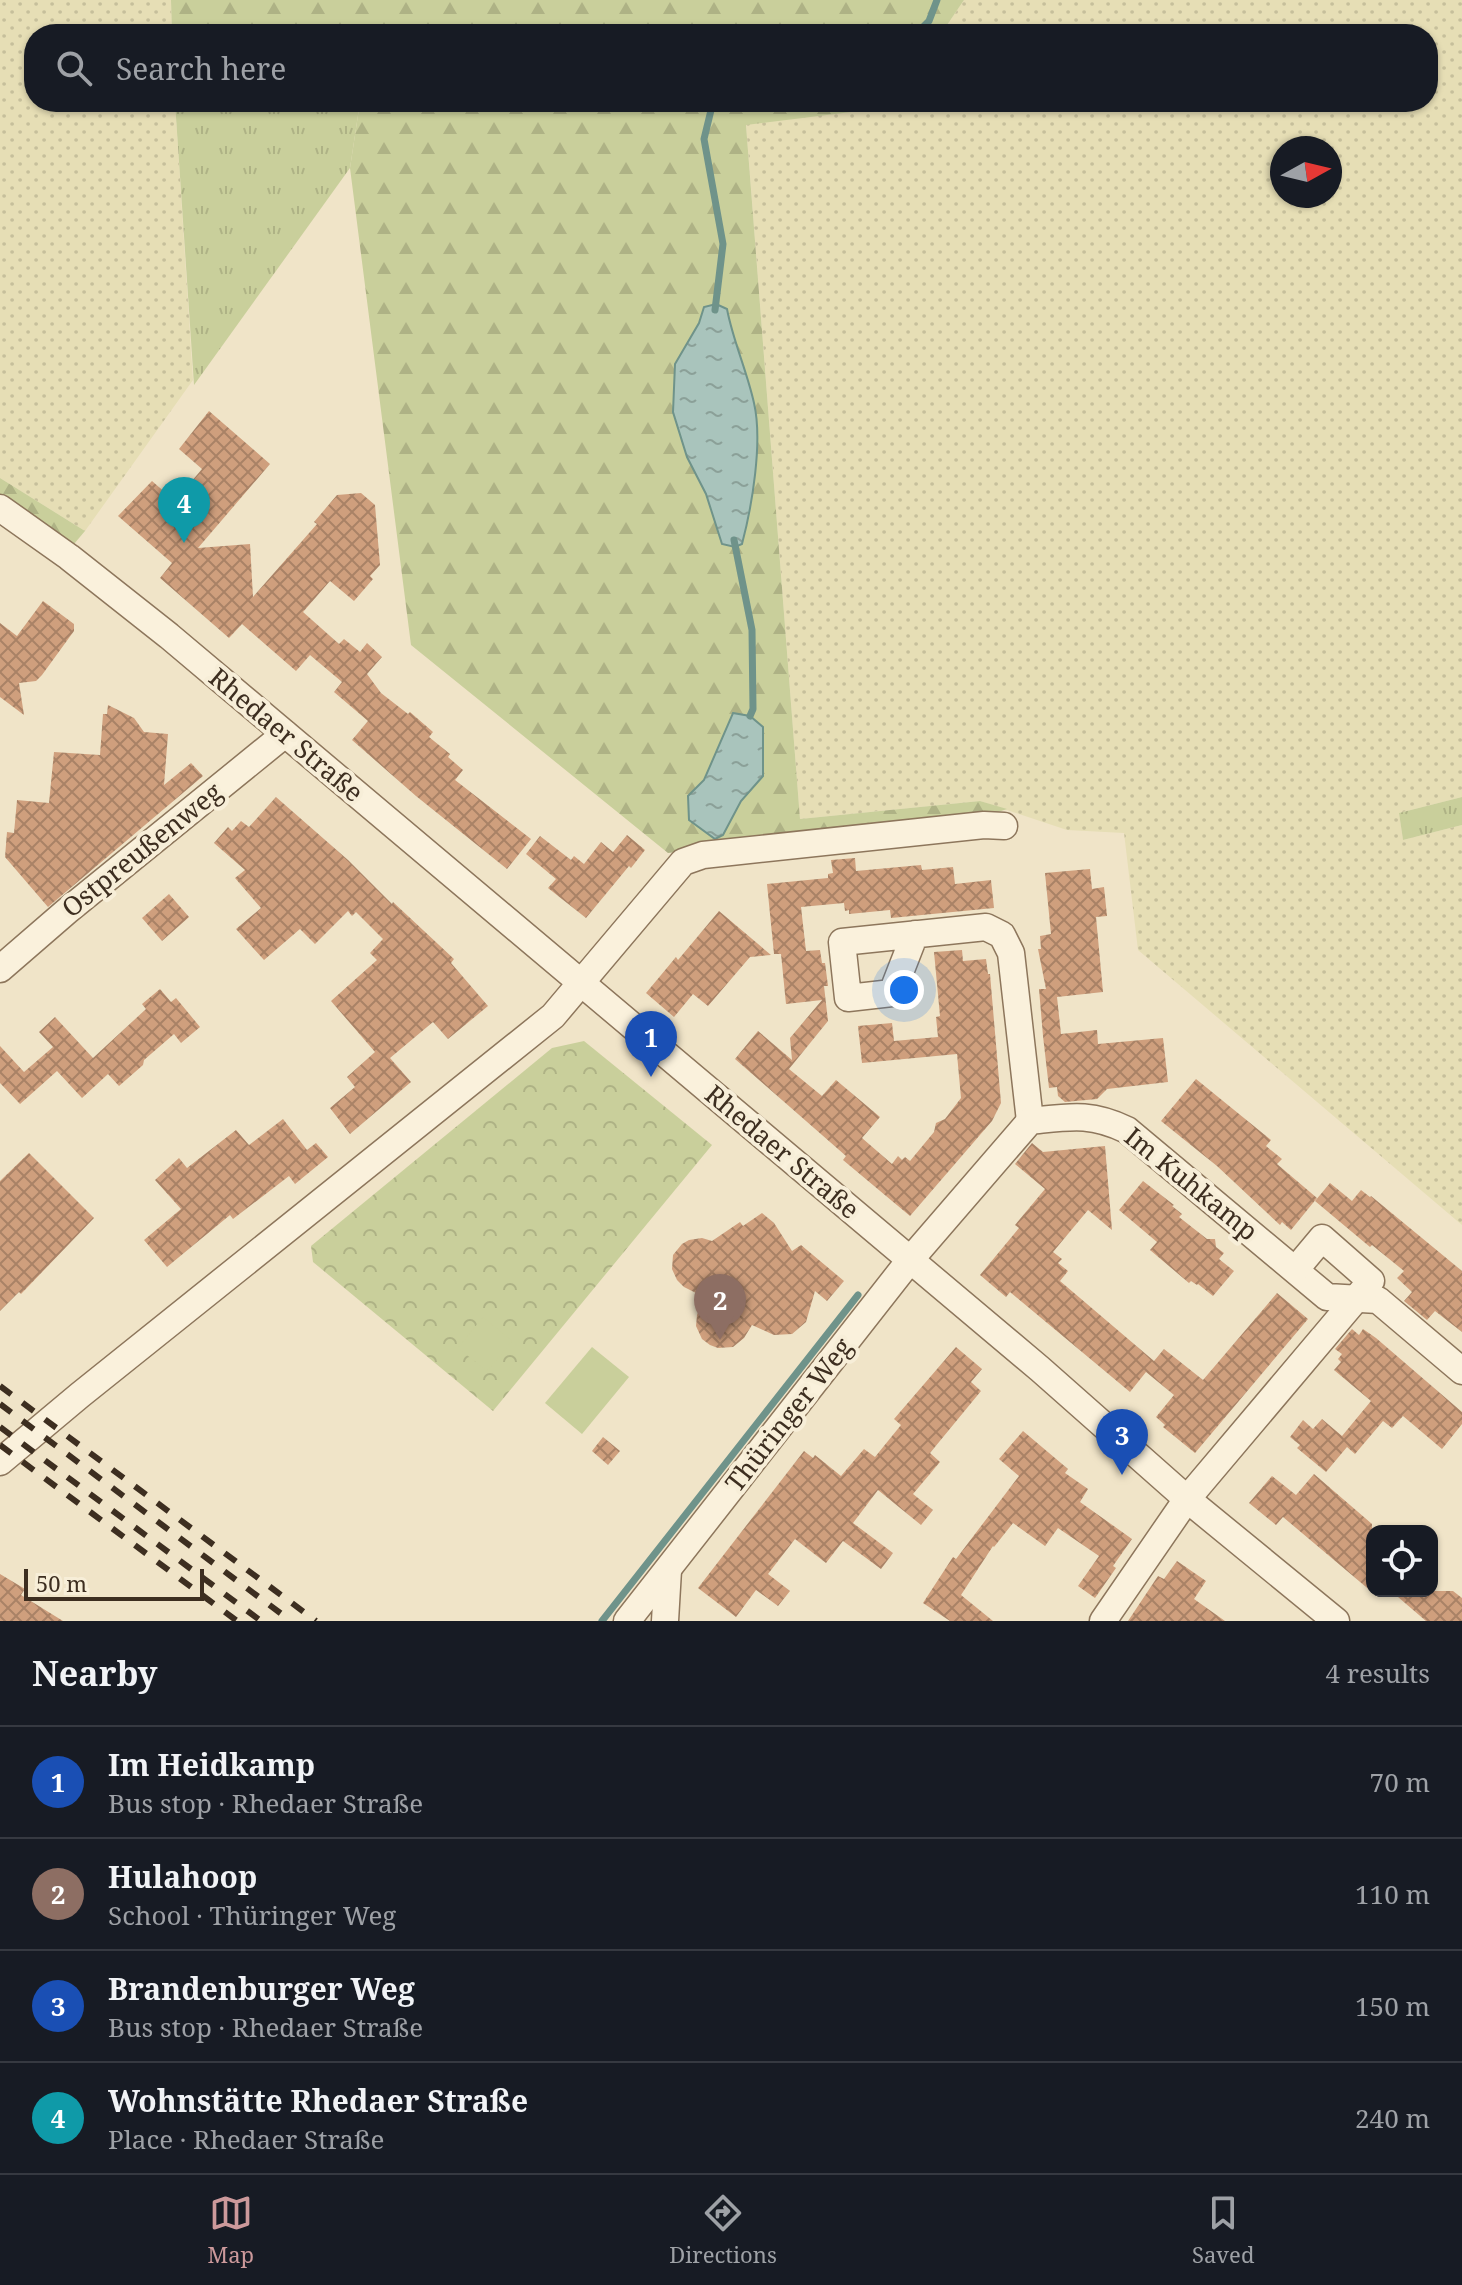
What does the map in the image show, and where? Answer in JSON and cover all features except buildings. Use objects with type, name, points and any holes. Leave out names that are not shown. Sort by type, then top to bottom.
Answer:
[{"type":"street","name":"Rhedaer Straße","points":[[0,508],[69,557],[169,636],[1040,1369],[1187,1499],[1336,1621]]},
{"type":"street","name":"Ostpreußenweg","points":[[0,969],[285,734]]},
{"type":"street","points":[[0,1462],[553,1016],[683,862],[703,855],[984,825],[1004,826]]},
{"type":"street","points":[[910,1260],[1030,1121],[1011,953],[1002,935],[986,927],[915,934]]},
{"type":"street","name":"Im Kuhkamp","points":[[1030,1121],[1077,1116],[1106,1120],[1127,1130],[1327,1297],[1378,1300],[1462,1371]]},
{"type":"street","points":[[1103,1621],[1187,1499],[1371,1281],[1322,1238],[1296,1269]]},
{"type":"street","name":"Thüringer Weg","points":[[627,1621],[910,1260]]},
{"type":"street","points":[[665,1621],[668,1570]]},
{"type":"shaded area","points":[[0,0],[171,0],[172,24],[24,24],[24,112],[176,112],[193,380],[85,531],[0,478]]},
{"type":"shaded area","points":[[964,0],[1462,0],[1462,797],[1399,813],[1403,840],[1462,825],[1462,1225],[1138,950],[1124,833],[1067,830],[980,801],[800,819],[746,124],[848,112],[1438,112],[1438,24],[948,24]]},
{"type":"green space","points":[[171,0],[964,0],[948,24],[172,24]]},
{"type":"green space","points":[[176,112],[358,112],[350,168],[194,385]]},
{"type":"green space","points":[[358,112],[851,112],[746,125],[800,819],[980,801],[1007,809],[981,818],[668,853],[411,645],[350,168]]},
{"type":"green space","points":[[0,478],[85,531],[74,544],[0,494]]},
{"type":"green space","points":[[1462,797],[1462,825],[1403,840],[1399,813]]},
{"type":"green space","points":[[584,1041],[712,1145],[493,1411],[313,1262],[311,1246],[552,1048]]},
{"type":"green space","points":[[483,1317],[512,1341],[487,1371],[458,1348]]},
{"type":"green space","points":[[592,1347],[629,1377],[582,1434],[545,1403]]},
{"type":"water","points":[[716,304],[727,309],[756,419],[757,455],[753,493],[742,544],[735,547],[722,544],[706,494],[687,457],[673,412],[675,364],[699,323],[704,307]]},
{"type":"water","points":[[733,713],[750,716],[763,727],[763,776],[741,801],[723,835],[715,839],[689,820],[688,796],[704,780]]},
{"type":"waterway","points":[[926,24],[937,0]]},
{"type":"waterway","points":[[711,112],[704,139],[723,244],[715,310]]},
{"type":"waterway","points":[[734,540],[752,630],[753,709],[750,716]]},
{"type":"waterway","points":[[602,1621],[858,1295]]},
{"type":"railway","points":[[0,1386],[316,1621]]},
{"type":"railway","points":[[0,1404],[291,1621]]},
{"type":"railway","points":[[0,1427],[261,1621]]},
{"type":"railway","points":[[0,1445],[237,1621]]},
{"type":"place","name":"Wohnstätte Rhedaer Straße","points":[[184,543]]},
{"type":"place","name":"Im Heidkamp","points":[[651,1077]]},
{"type":"place","name":"Hulahoop","points":[[720,1340]]},
{"type":"place","name":"Brandenburger Weg","points":[[1122,1475]]}]
